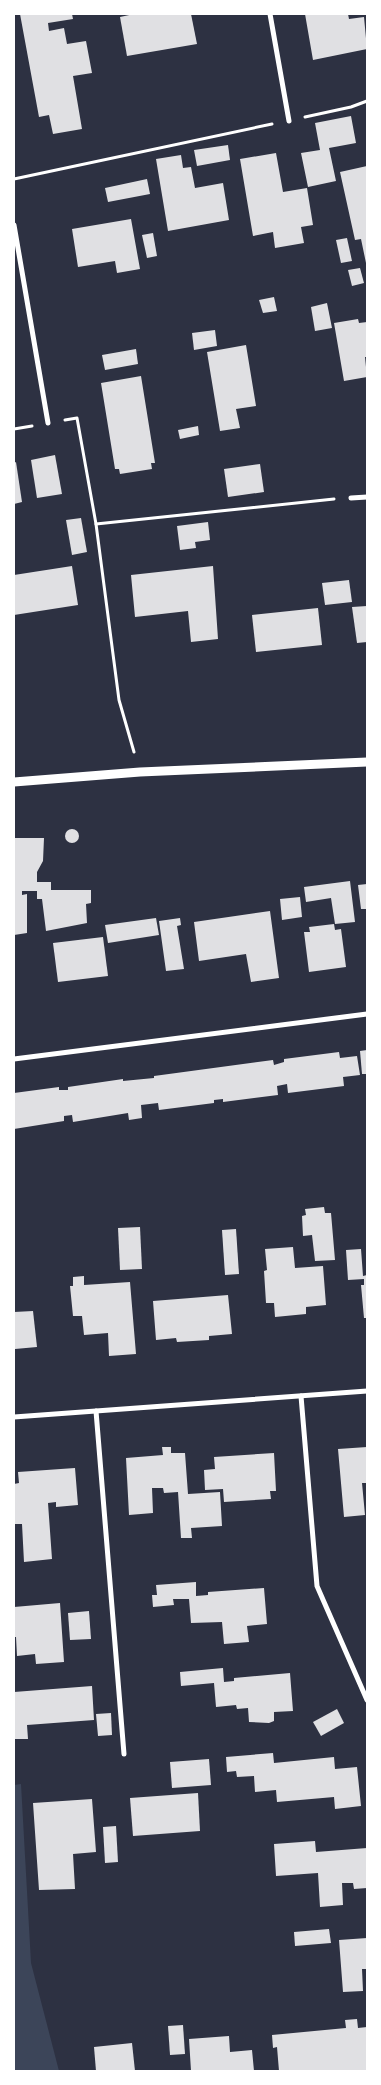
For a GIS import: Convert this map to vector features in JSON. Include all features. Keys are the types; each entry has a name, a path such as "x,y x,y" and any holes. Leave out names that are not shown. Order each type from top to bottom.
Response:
{"street":[{"path":"270,14 289,121"},
{"path":"14,225 48,424"},
{"path":"351,498 367,496"},
{"path":"14,782 140,772 367,762"},
{"path":"14,1059 367,1014"},
{"path":"14,1417 367,1391"},
{"path":"301,1396 317,1586 367,1700"},
{"path":"96,1411 124,1754"}],"path":[{"path":"14,180 352,108 367,101"},
{"path":"48,424 77,418 96,524 119,700 140,772"},
{"path":"96,524 351,498"}],"shaded area":[{"path":"21,1784 31,1963 59,2071 14,2071 14,1785"}],"building":[{"path":"20,14 72,14 73,19 48,23 49,31 64,28 67,44 86,41 92,73 73,76 82,129 53,134 49,115 39,117"},
{"path":"134,14 191,14 197,44 127,56 120,17"},
{"path":"305,14 348,14 349,19 364,17 367,49 313,60"},
{"path":"351,116 356,143 329,148 336,181 308,187 301,153 320,150 315,123"},
{"path":"228,145 230,160 197,166 194,150"},
{"path":"276,153 283,192 307,188 313,225 301,227 304,243 275,248 273,232 253,236 240,159"},
{"path":"181,155 183,168 191,167 195,188 223,183 229,220 168,231 156,159"},
{"path":"367,166 366,263 361,239 355,240 340,172"},
{"path":"147,179 150,194 108,202 105,188"},
{"path":"131,219 140,269 117,273 115,261 78,267 72,229"},
{"path":"153,233 157,256 147,258 142,235"},
{"path":"347,238 352,261 341,263 336,240"},
{"path":"360,268 364,283 352,286 348,270"},
{"path":"274,297 277,311 263,313 259,300"},
{"path":"327,303 332,328 315,331 311,307"},
{"path":"358,319 359,323 367,322 367,357 365,357 367,377 344,381 334,323"},
{"path":"215,330 217,346 194,350 192,333"},
{"path":"246,345 256,406 236,409 240,428 220,431 207,352"},
{"path":"136,349 138,364 105,370 102,355"},
{"path":"141,376 155,463 151,463 152,469 120,474 119,469 115,469 101,383"},
{"path":"198,426 199,435 180,439 178,430"},
{"path":"55,455 62,494 37,498 31,460"},
{"path":"16,462 22,502 14,504 14,463"},
{"path":"260,464 264,492 228,497 224,469"},
{"path":"81,518 87,552 72,555 66,520"},
{"path":"208,522 210,540 195,542 196,548 180,550 177,526"},
{"path":"72,566 78,605 14,615 14,575"},
{"path":"213,566 218,639 191,642 188,611 135,617 131,575"},
{"path":"349,580 352,602 325,605 322,583"},
{"path":"367,606 367,642 357,643 352,607"},
{"path":"318,608 322,645 256,652 252,615"},
{"path":"69,829 75,829 79,836 75,843 69,843 65,839 65,833"},
{"path":"14,838 44,838 43,861 37,872 37,882 51,882 51,890 91,890 91,903 86,904 87,923 46,931 42,899 37,899 37,891 22,891 22,895 27,894 27,933 14,935"},
{"path":"350,881 355,922 335,924 331,898 306,902 304,887"},
{"path":"367,884 367,909 361,909 358,885"},
{"path":"300,897 302,917 282,920 280,899"},
{"path":"270,911 279,978 251,982 246,954 199,961 194,922"},
{"path":"156,918 159,935 108,943 105,925"},
{"path":"180,918 181,925 177,926 184,969 166,971 159,921"},
{"path":"334,924 335,930 341,929 346,967 309,972 304,932 310,932 309,927"},
{"path":"103,937 108,976 58,982 53,943"},
{"path":"367,1050 367,1074 362,1074 360,1051"},
{"path":"339,1052 340,1058 357,1056 360,1075 343,1077 344,1086 288,1093 287,1084 277,1086 278,1095 223,1102 223,1099 214,1100 214,1103 159,1110 158,1103 141,1105 142,1118 129,1120 128,1113 73,1122 72,1115 64,1116 64,1121 14,1129 14,1093 59,1087 59,1090 68,1090 68,1087 123,1079 123,1081 154,1078 154,1076 273,1060 274,1065 284,1062 284,1059"},
{"path":"324,1207 325,1213 331,1213 335,1260 315,1261 312,1235 303,1236 302,1216 306,1215 305,1209"},
{"path":"140,1227 142,1269 120,1270 118,1228"},
{"path":"236,1229 239,1274 225,1275 222,1230"},
{"path":"293,1247 295,1268 323,1266 326,1305 306,1307 306,1314 275,1317 274,1303 266,1303 264,1271 267,1270 265,1249"},
{"path":"361,1249 363,1276 367,1275 367,1318 364,1318 361,1285 364,1285 364,1279 348,1280 346,1250"},
{"path":"84,1276 84,1285 130,1282 136,1354 109,1356 108,1333 84,1335 82,1316 73,1316 70,1286 73,1286 73,1277"},
{"path":"228,1295 232,1334 209,1336 209,1340 177,1342 176,1338 156,1340 153,1301"},
{"path":"33,1311 37,1347 15,1349 14,1312"},
{"path":"162,1447 171,1447 171,1453 185,1453 188,1494 220,1492 222,1526 191,1528 192,1538 181,1538 178,1492 164,1493 163,1488 152,1488 153,1513 129,1515 126,1458 163,1455"},
{"path":"367,1447 367,1483 362,1483 365,1515 344,1517 338,1449"},
{"path":"274,1453 276,1491 270,1491 271,1499 224,1502 223,1489 205,1490 204,1470 215,1469 214,1457"},
{"path":"75,1468 78,1505 56,1507 56,1502 48,1503 52,1559 24,1562 22,1524 14,1524 14,1484 19,1483 18,1472"},
{"path":"196,1582 196,1596 208,1595 208,1592 264,1588 267,1624 247,1626 249,1642 224,1644 222,1622 191,1623 189,1599 173,1599 174,1605 153,1607 152,1595 157,1595 156,1585"},
{"path":"60,1603 64,1662 36,1664 35,1654 17,1656 16,1637 14,1637 14,1607"},
{"path":"89,1611 91,1639 70,1640 68,1613"},
{"path":"223,1668 224,1682 234,1681 234,1678 290,1673 293,1711 274,1712 274,1721 269,1723 249,1722 248,1708 237,1709 236,1705 216,1707 214,1683 181,1686 180,1672"},
{"path":"92,1686 94,1720 27,1725 28,1739 14,1739 14,1692"},
{"path":"337,1709 344,1723 321,1736 313,1722"},
{"path":"111,1713 112,1735 98,1736 96,1714"},
{"path":"273,1753 274,1763 334,1757 335,1769 357,1767 361,1806 335,1809 334,1797 277,1802 276,1790 255,1792 254,1776 237,1777 236,1771 227,1772 226,1757"},
{"path":"209,1759 211,1785 172,1788 170,1762"},
{"path":"198,1793 200,1831 133,1836 130,1798"},
{"path":"92,1799 96,1852 73,1854 75,1889 39,1890 33,1803"},
{"path":"116,1826 118,1862 105,1863 103,1827"},
{"path":"315,1841 316,1852 367,1848 367,1888 354,1889 353,1883 342,1883 343,1905 320,1907 318,1873 276,1876 274,1844"},
{"path":"329,1929 331,1943 295,1946 294,1932"},
{"path":"367,1938 367,1969 362,1969 363,1991 343,1992 339,1940"},
{"path":"357,2019 358,2028 367,2027 367,2071 279,2071 277,2047 273,2048 272,2035 346,2028 345,2020"},
{"path":"183,2025 185,2054 170,2055 168,2026"},
{"path":"229,2036 230,2052 252,2050 254,2071 191,2071 189,2039"},
{"path":"132,2043 135,2071 96,2071 94,2047"}]}
